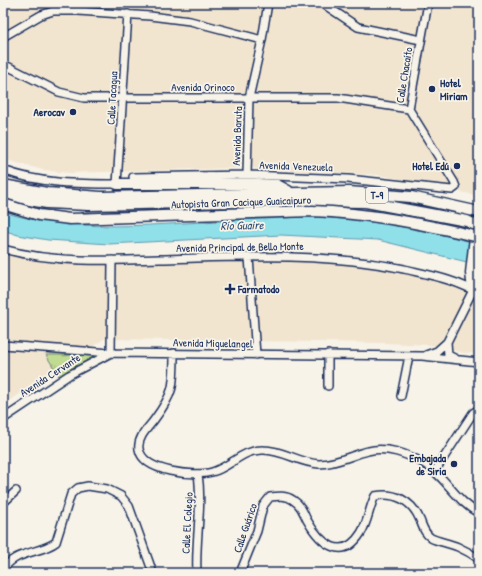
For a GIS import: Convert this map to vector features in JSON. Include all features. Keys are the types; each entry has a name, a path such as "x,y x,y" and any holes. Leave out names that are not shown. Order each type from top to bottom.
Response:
{"highway":[{"path":"118,184 258,184 277,185 290,192"},
{"name":"Autopista Gran Cacique Guaicaipuro","path":"3,185 46,193 101,197 349,192 411,197 479,212"},
{"path":"3,193 23,199 47,203 88,205 290,201 366,202 467,221 475,225 477,234 471,273 477,291"},
{"name":"Autopista Gran Cacique Guaicaipuro","path":"3,204 39,215 70,219 312,211 352,213 428,224 477,234"}],"street":[{"name":"Avenida Baruta","path":"247,175 250,98 268,3"},
{"path":"322,3 358,27 421,40"},
{"name":"Calle Chacaíto","path":"428,3 409,109 456,187"},
{"path":"3,37 41,15 53,11 78,10 190,21 262,40"},
{"name":"Calle Tacagua","path":"118,184 128,14"},
{"name":"Avenida Orinoco","path":"3,64 59,92 70,96 84,98 338,98 409,109"},
{"path":"3,170 34,179 58,182 118,184"},
{"name":"Avenida Venezuela","path":"133,177 247,175 348,179 448,191 456,187"},
{"name":"Avenida Principal de Bello Monte","path":"3,249 39,256 112,260 302,256 362,261 414,271 477,291"},
{"path":"249,257 256,355"},
{"path":"111,353 112,260"},
{"path":"422,356 437,351 447,342 477,291"},
{"path":"447,342 448,355 458,360"},
{"name":"Avenida Miguelangel","path":"3,345 111,353 422,356 479,362"},
{"name":"Avenida Cervante","path":"3,419 69,374 111,353"},
{"path":"174,354 174,386 170,395 141,437 139,449 146,459 157,467 198,474 220,469 250,451 264,450 305,462 319,464 341,461 376,449 415,458 435,471 455,493 479,513"},
{"path":"328,354 328,386"},
{"path":"401,396 409,356"},
{"path":"435,471 473,413 479,409"},
{"name":"Calle El Colegio","path":"197,573 197,536 201,491 198,474"},
{"path":"3,572 9,562 17,557 50,547 56,542 71,494 78,488 88,486 107,489 121,496 129,506 153,573"},
{"path":"3,503 16,491"},
{"name":"Calle Guárico","path":"240,573 258,531 263,506 270,497 283,496 293,500 302,508 308,521 326,544 340,549 350,547 362,531 375,496 385,494 395,495 406,501 419,517 425,533 431,538 462,549 479,559"}],"shaded area":[{"path":"3,3 479,3 479,200 475,195 379,175 239,168 69,173 43,170 3,159"},
{"path":"3,248 77,260 277,255 391,267 479,293 479,354 464,353 431,345 385,343 104,339 3,405"}],"green space":[{"path":"46,355 97,355 60,378"}],"water":[{"name":"Río Guaire","path":"3,212 34,220 98,226 132,226 305,217 349,219 424,231 479,244 479,265 378,240 281,235 109,244 48,240 18,235 3,230"}],"place":[{"name":"Hotel Miriam","path":"432,89"},
{"name":"Aerocav","path":"73,112"},
{"name":"Hotel Edú","path":"457,166"},
{"name":"Farmatodo","path":"230,289"},
{"name":"Embajada de Siria","path":"454,464"}]}
